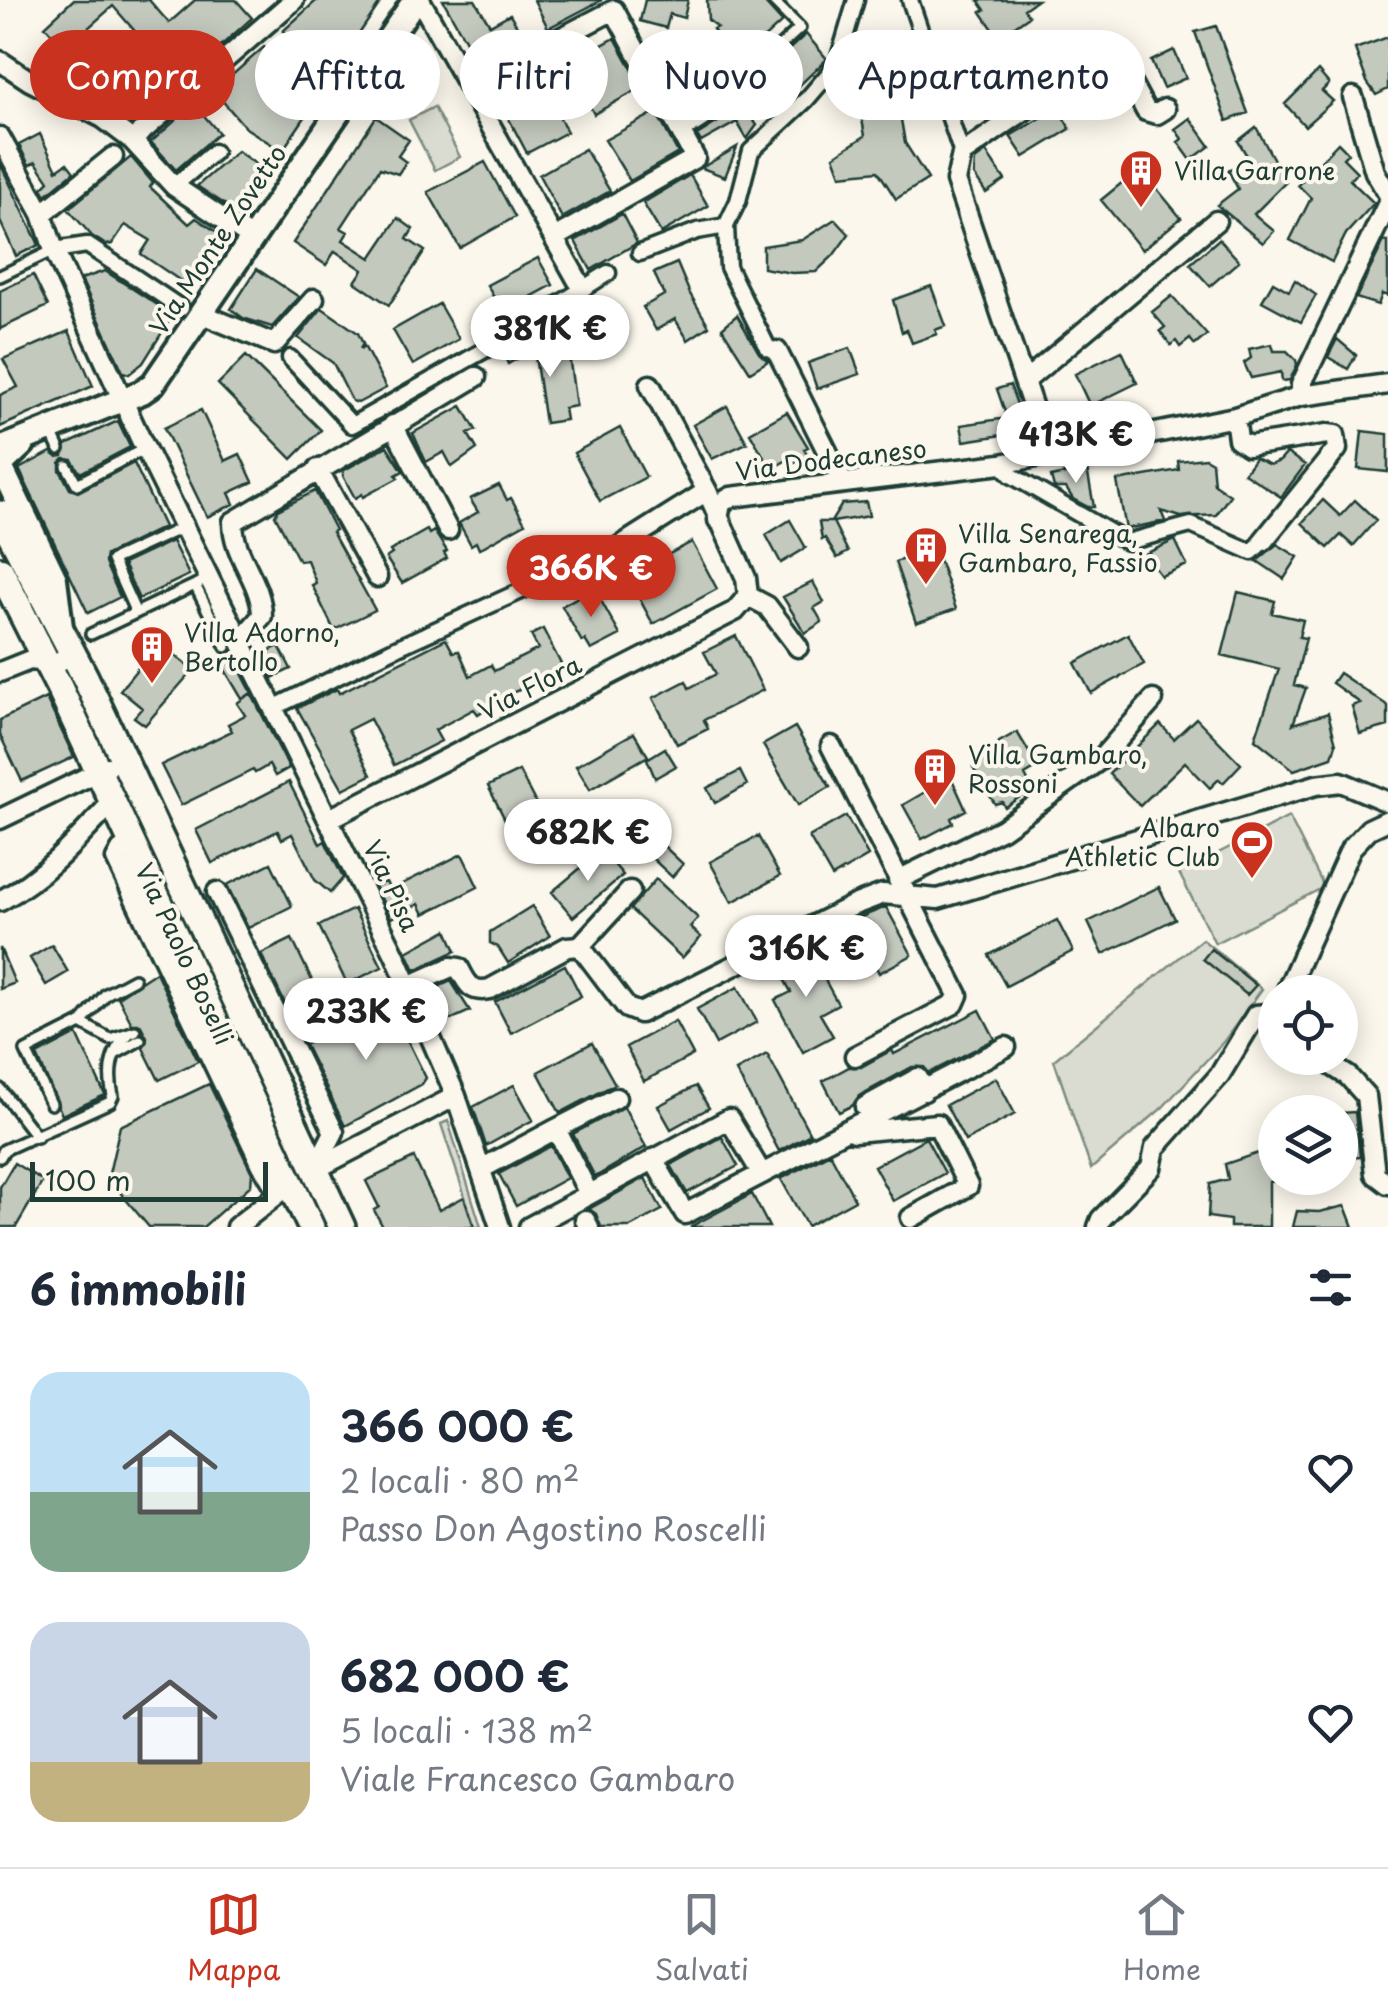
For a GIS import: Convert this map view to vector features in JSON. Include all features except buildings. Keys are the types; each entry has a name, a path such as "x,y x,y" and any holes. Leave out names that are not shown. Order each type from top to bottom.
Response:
{"main road":[{"name":"Via Paolo Boselli","path":"0,514 74,646 342,1227"},
{"name":"Via Paolo Boselli","path":"0,570 100,772 285,1188 311,1227"}],"street":[{"path":"132,140 294,0"},
{"path":"418,0 460,72"},
{"name":"Via Monte Zovetto","path":"4,452 46,439 153,384 192,311 254,239 418,0"},
{"path":"842,483 777,351 768,348 728,266 726,226 738,201 751,152 807,99 837,64 856,0"},
{"path":"910,0 962,154 956,180 1049,455"},
{"path":"554,238 695,158 614,10 576,30"},
{"path":"962,154 1052,91 1116,56 1146,111 1157,114 1165,110"},
{"path":"0,61 103,118 132,140 174,186 254,239"},
{"path":"1353,97 1375,172 1388,194"},
{"path":"487,120 578,281"},
{"path":"682,130 698,120"},
{"name":"Via Pisa","path":"0,137 42,214 54,250 184,526 203,581 330,818 409,986 456,1096 500,1227"},
{"path":"174,186 214,152"},
{"path":"42,214 112,157"},
{"path":"1301,396 1301,386 1327,325 1388,202"},
{"path":"1025,381 1216,221"},
{"path":"640,253 697,231 726,226"},
{"path":"54,250 87,246 192,311 274,344 314,299"},
{"path":"290,358 352,425 504,339 608,273"},
{"path":"234,644 262,616 262,598 233,540 233,522 476,376"},
{"name":"Via Dodecaneso","path":"718,521 721,503 731,497 1001,464 1235,418 1301,396 1388,384"},
{"name":"Via Dodecaneso","path":"650,385 707,491 718,521"},
{"path":"1001,464 1011,475 1126,542 1191,525 1252,552 1337,448 1335,435 1327,434 1248,446 1238,440 1235,418"},
{"path":"393,425 448,530"},
{"path":"4,452 2,468 55,579 74,646"},
{"path":"318,469 377,578"},
{"path":"273,708 398,646 620,546 707,491"},
{"path":"718,521 746,578 748,596 767,606 798,647"},
{"name":"Via Flora","path":"330,818 735,610 748,596"},
{"path":"0,672 24,661 44,659 48,642 55,639 74,646"},
{"path":"898,880 1002,829 1101,759 1153,700"},
{"path":"830,746 958,995 954,1004 856,1056"},
{"path":"0,820 124,759"},
{"path":"580,946 627,1008 640,1013 854,905 884,894 938,899 1316,786 1342,782 1388,802"},
{"path":"0,900 22,889 58,861 113,802"},
{"path":"1294,975 1351,848 1370,829 1388,820"},
{"name":"Via Paolo Boselli","path":"132,843 116,859 186,1014 262,1166 285,1188"},
{"path":"409,986 451,966 459,968 470,988 479,992 490,989 567,947 580,946 630,891"},
{"path":"217,892 334,1132 315,1169"},
{"name":"Via Paolo Boselli","path":"216,957 246,950"},
{"path":"1098,1227 1100,1219 1151,1168 1155,1148 1219,1076 1258,1015"},
{"path":"653,1159 688,1221 762,1174 1006,1047"},
{"path":"1346,1075 1366,1096 1376,1174 1388,1184"},
{"path":"865,1107 918,1078 924,1091"},
{"path":"236,1227 315,1169 456,1096"},
{"path":"480,1169 616,1098"},
{"path":"528,1227 729,1119 762,1174"},
{"path":"844,1134 937,1124 968,1186 912,1218"},
{"path":"556,1129 589,1194"}],"lane":[{"path":"772,0 798,30"},
{"path":"0,276 54,250"},
{"path":"67,466 77,484 146,449"},
{"path":"136,613 112,560 184,526"},
{"path":"74,646 203,581"},
{"path":"51,1104 26,1051 81,1023 106,994 134,979"},
{"path":"0,1157 4,1150 110,1102 114,1054 134,1035 110,1039 81,1023"},
{"path":"0,1089 36,1137"}],"shaded area":[{"path":"440,119 460,157 435,170 409,120"},
{"name":"Albaro Athletic Club","path":"1289,817 1324,887 1215,943 1179,873"},
{"path":"1202,939 1258,986 1258,994 1224,1041 1162,1108 1091,1169 1054,1060"},
{"path":"448,1121 481,1227 475,1227 441,1124"}],"place":[{"name":"Villa Garrone","path":"1141,209"},
{"name":"Villa Senarega, Gambaro, Fassio","path":"926,586"},
{"name":"Villa Adorno, Bertollo","path":"152,685"},
{"name":"Villa Gambaro, Rossoni","path":"935,807"},
{"name":"Albaro Athletic Club","path":"1252,880"}]}
